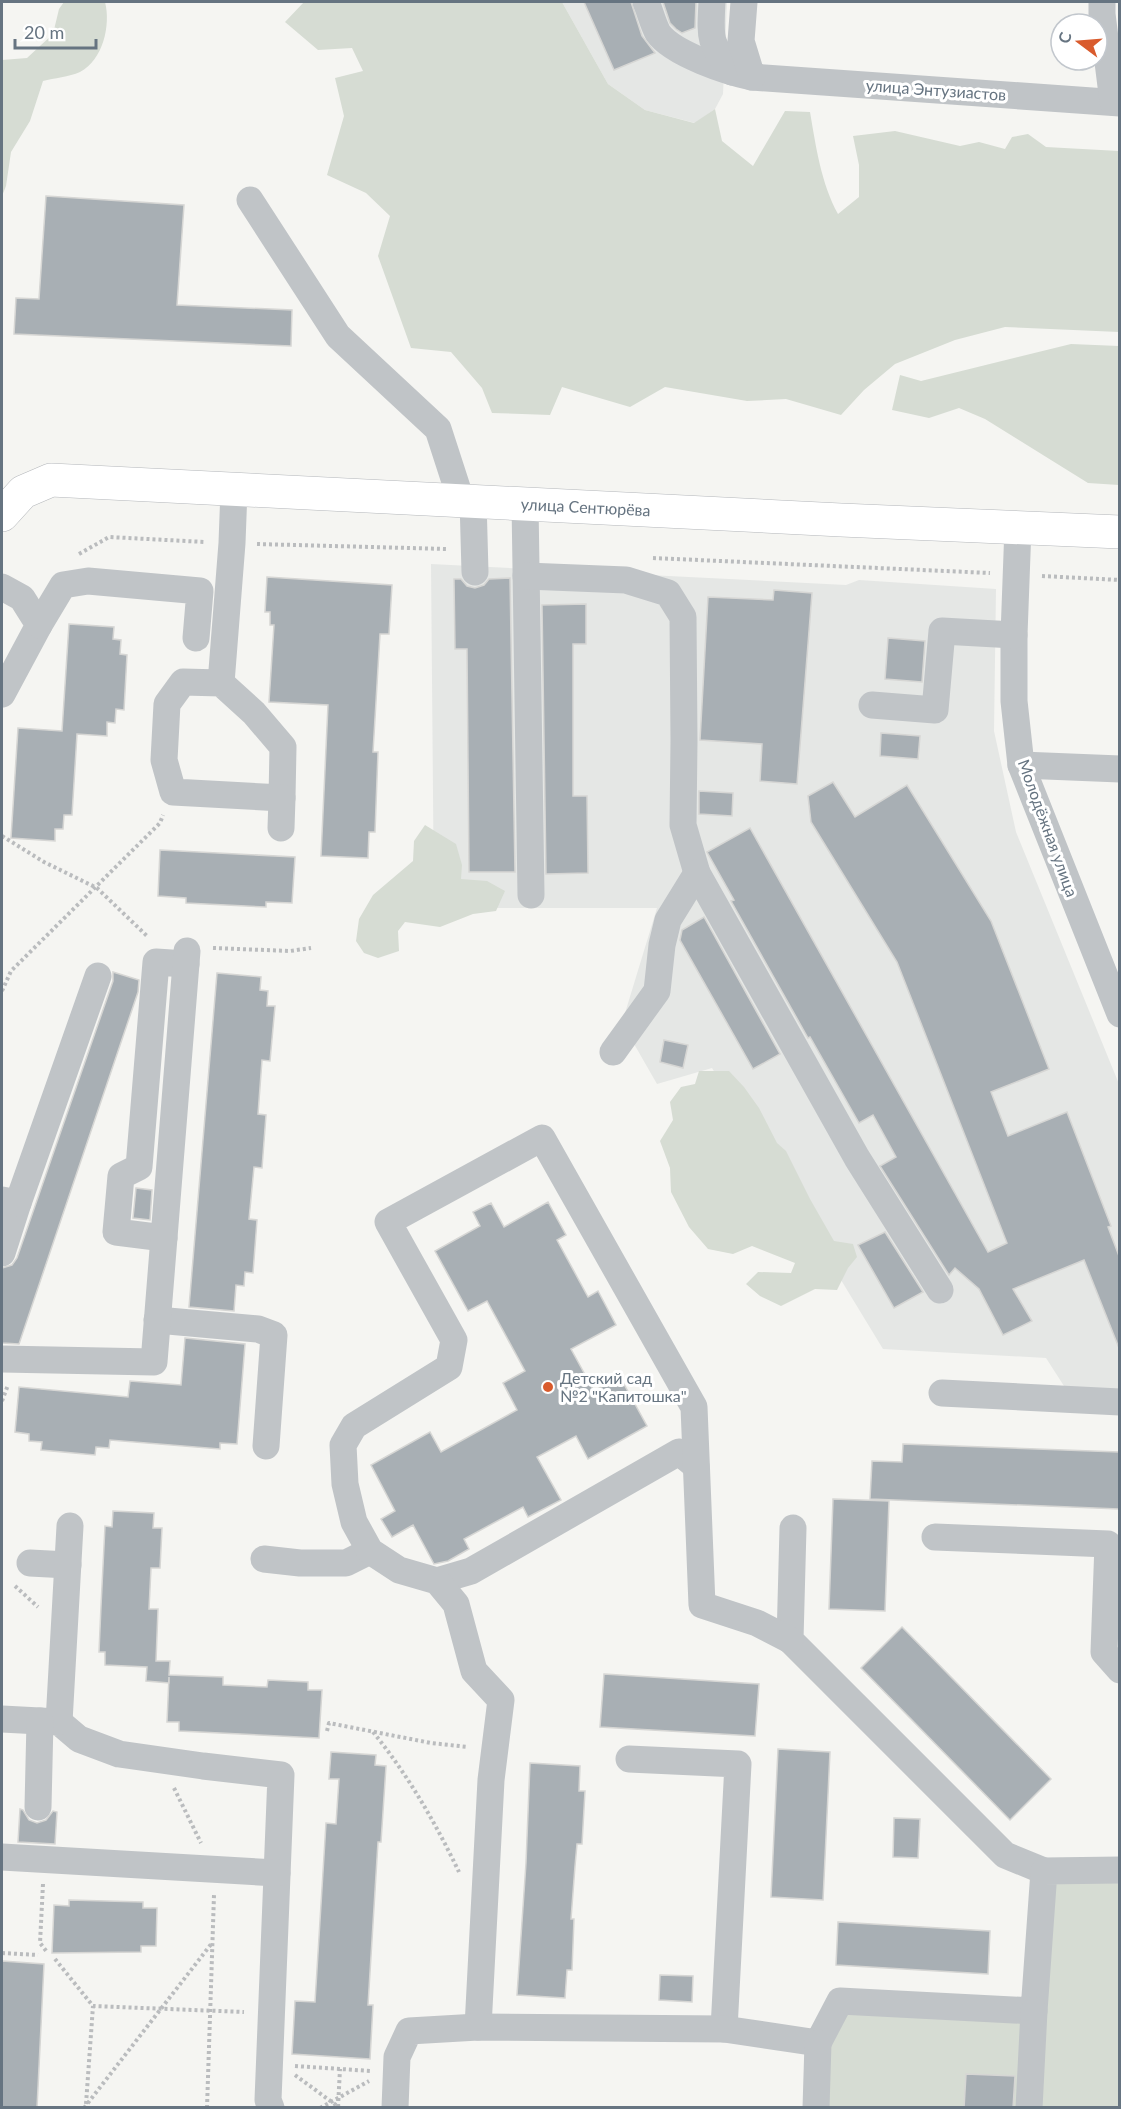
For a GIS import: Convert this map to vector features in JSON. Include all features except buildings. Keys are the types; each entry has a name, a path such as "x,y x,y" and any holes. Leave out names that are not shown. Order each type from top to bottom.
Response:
{"main road":[{"name":"улица Сентюрёва","path":"2,515 23,492 51,480 1119,532"}],"street":[{"name":"улица Энтузиастов","path":"646,2 659,34 682,52 742,74 1116,102"},
{"path":"712,2 710,32 714,47 742,74"},
{"path":"742,74 741,41 744,2"},
{"path":"1102,2 1103,28 1116,102"},
{"path":"250,201 338,336 438,429 467,500 475,572"},
{"path":"221,683 234,490"},
{"path":"525,503 531,895"},
{"name":"Молодёжная улица","path":"1018,527 1014,701 1021,765 1119,1012"},
{"path":"526,576 626,580 668,593 683,617 683,825 697,873 857,1158 940,1290"},
{"path":"2,694 63,585 88,581 200,591 196,638"},
{"path":"2,587 22,598 39,625"},
{"path":"872,705 935,710 942,631 1014,635"},
{"path":"281,828 282,798 283,747 254,713 221,683 183,681 167,704 164,760 172,792 282,798"},
{"path":"1021,765 1119,769"},
{"path":"613,1052 657,991 662,945 668,920 697,873"},
{"path":"2,1359 154,1362 187,958 156,962 139,1167 121,1176 116,1232 164,1238"},
{"path":"2,1253 10,1202 98,976"},
{"path":"696,1466 679,1452 471,1570 437,1581 399,1570 370,1551 354,1522 345,1484 343,1445 354,1426 449,1367 454,1340 388,1222 542,1138 694,1407 702,1605 756,1623 790,1640 1005,1855 1044,1871 1119,1870"},
{"path":"157,1320 258,1329 274,1335 266,1446"},
{"path":"942,1393 1119,1402"},
{"path":"38,1807 65,1622 70,1526"},
{"path":"790,1640 794,1528"},
{"path":"935,1537 1107,1544 1104,1652 1119,1670"},
{"path":"264,1559 300,1563 346,1563 370,1551"},
{"path":"19,1570 68,1565"},
{"path":"437,1581 456,1604 474,1671 501,1700 491,1780 478,2027"},
{"path":"2,1719 49,1722 79,1739 119,1754 160,1761 281,1774 271,2013 275,2064 268,2100 271,2108"},
{"path":"629,1758 738,1764 724,2029"},
{"path":"2,1857 277,1873"},
{"path":"1029,2108 1044,1871"},
{"path":"816,2108 819,2043 840,2001 1034,2011"},
{"path":"395,2108 391,2073 409,2031 478,2027 724,2029 819,2043"}],"path":[{"path":"2,991 11,971 160,824 172,792"},
{"path":"2,836 44,862 96,888 152,941 187,958 198,948 290,951 312,948"},
{"path":"19,1570 21,1594 43,1611 65,1622"},
{"path":"327,1731 329,1722 471,1748"},
{"path":"374,1732 393,1757 435,1823 464,1882"},
{"path":"160,1761 214,1870 207,2108"},
{"path":"44,1859 40,1943 47,1952"},
{"path":"85,2106 212,1943"},
{"path":"2,1953 38,1955"},
{"path":"55,1959 93,2006 85,2106"},
{"path":"93,2006 271,2013"},
{"path":"275,2064 339,2107 340,2069"},
{"path":"275,2064 391,2073"},
{"path":"320,2108 391,2073"}],"shaded area":[{"path":"64,2 105,2 106,31 100,51 80,72 43,81 30,121 11,152 6,186 2,196 2,60 27,58 53,34 59,9"},
{"path":"304,2 562,2 608,84 645,110 694,123 715,109 722,141 753,166 785,111 810,112 823,177 838,214 859,197 859,165 853,136 895,131 960,146 979,142 1005,149 1012,137 1028,134 1046,147 1119,151 1119,332 1005,327 955,340 895,364 864,390 841,415 786,399 747,401 665,387 630,407 562,387 550,415 492,413 482,388 451,352 411,348 378,256 390,216 366,193 327,175 344,116 335,78 363,71 352,48 318,50 285,22"},
{"path":"562,2 727,2 723,94 715,109 695,123 645,110 608,84"},
{"path":"1071,344 1119,346 1119,485 1088,483 985,419 959,408 929,418 892,410 900,375 921,381"},
{"path":"431,564 846,585 859,580 996,589 994,731 1016,832 1119,1084 1119,1393 1064,1386 1046,1358 883,1349 712,1068 657,1084 622,1023 657,908 434,908"},
{"path":"425,825 456,844 462,865 461,879 487,881 505,891 496,911 473,914 440,927 405,922 398,931 399,951 378,958 364,953 356,941 359,919 373,895 413,861 414,841"},
{"path":"699,1071 729,1071 744,1087 759,1108 777,1143 786,1151 834,1241 853,1244 857,1257 848,1268 837,1290 815,1289 781,1306 760,1296 746,1284 758,1272 791,1273 795,1263 752,1246 733,1254 708,1249 689,1227 671,1192 670,1168 660,1141 673,1120 670,1102 681,1087 695,1084"},
{"path":"1119,1870 1119,2107 816,2108 840,2001 1033,2011 1044,1871"}],"place":[{"name":"Детский сад №2 \"Капитошка\"","path":"548,1387"}]}
